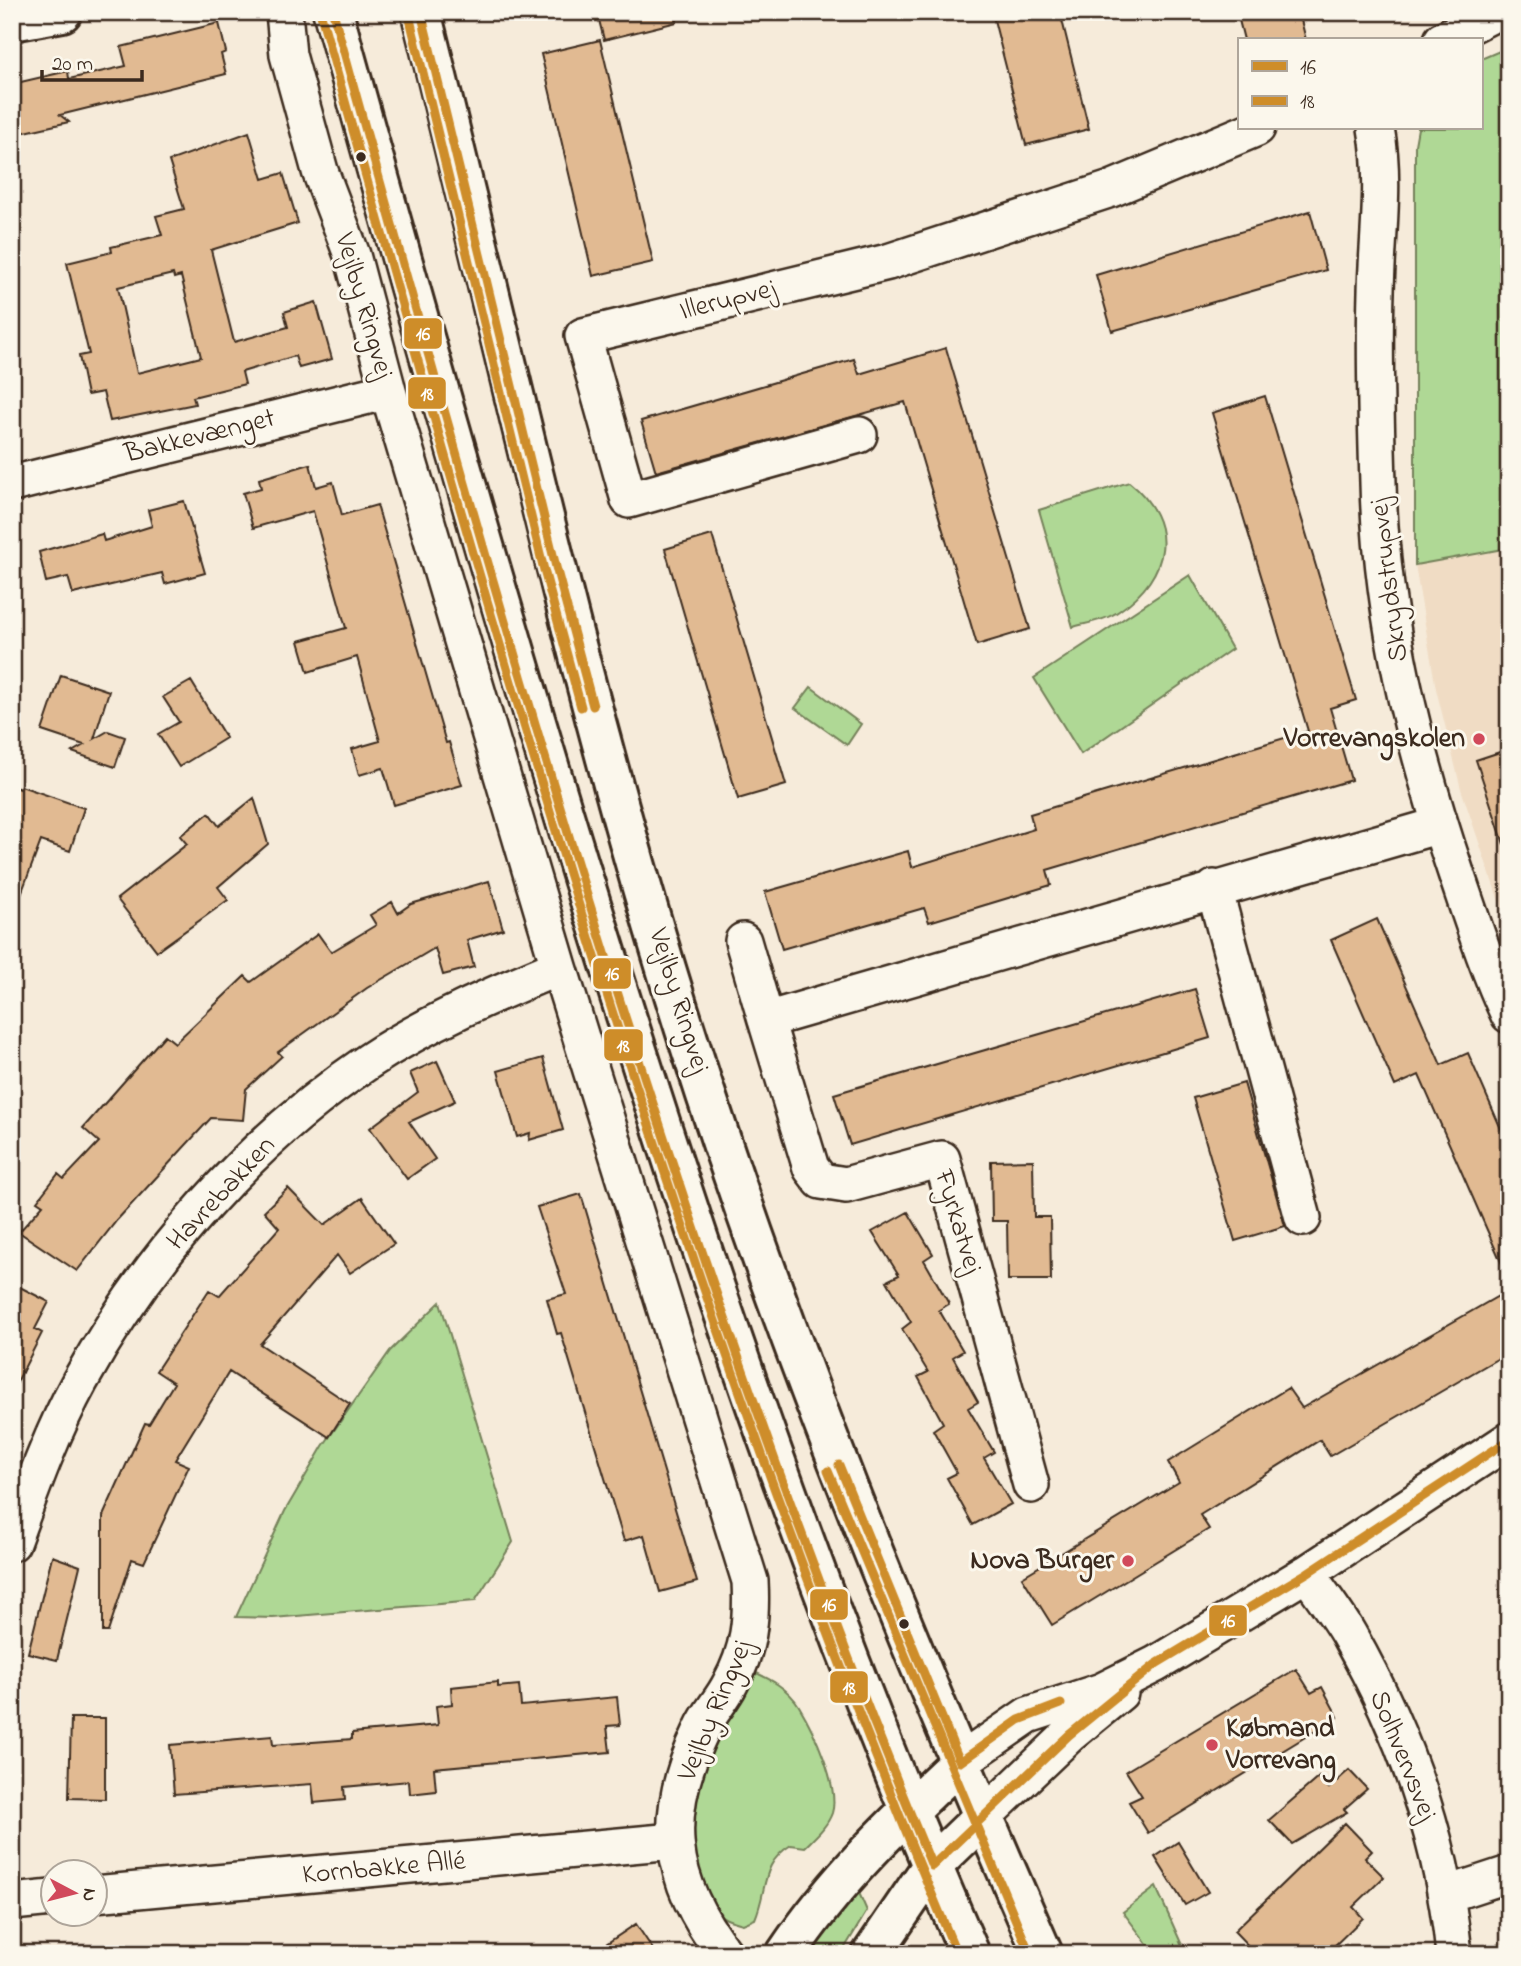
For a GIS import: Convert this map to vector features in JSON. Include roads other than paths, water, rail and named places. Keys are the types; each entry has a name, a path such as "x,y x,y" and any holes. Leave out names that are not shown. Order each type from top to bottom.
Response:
{"main road":[{"path":"12,21 62,12"},
{"name":"Vejlby Ringvej","path":"333,12 528,699 635,1045 787,1500 965,1948"},
{"name":"Vejlby Ringvej","path":"421,12 556,567 625,828 687,1035 770,1282 838,1463 960,1762 1043,1954"},
{"path":"786,1954 821,1903 854,1864 960,1762"},
{"path":"872,1954 932,1866 984,1816"}],"street":[{"name":"Vejlby Ringvej","path":"284,12 288,55 320,171 352,255 388,391 559,967 751,1581 752,1618 747,1650 730,1686 702,1728 684,1777 674,1842 681,1875 694,1907 725,1954"},
{"path":"1446,38 1497,12"},
{"name":"Illerupvej","path":"859,435 629,499 583,336 888,262 1111,189 1252,130"},
{"name":"Skrydstrupvej","path":"1376,130 1379,194 1376,295 1378,485 1384,576 1409,718 1440,825 1489,972 1509,1015"},
{"name":"Bakkevænget","path":"12,484 388,391"},
{"path":"766,1020 1214,888 1440,825"},
{"path":"1214,888 1303,1219"},
{"name":"Fyrkatvej","path":"743,941 811,1168 821,1181 846,1185 942,1159 1031,1485"},
{"name":"Havrebakken","path":"12,1543 36,1475 79,1383 119,1316 185,1228 257,1149 369,1061 473,1003 559,967"},
{"path":"960,1762 1028,1715 1102,1691 1156,1664 1307,1573 1509,1440"},
{"name":"Solhvervsvej","path":"1307,1573 1349,1635 1407,1756 1434,1835 1448,1895 1454,1954"},
{"path":"984,1816 1069,1735 1156,1664"},
{"name":"Kornbakke Allé","path":"108,1893 674,1842"},
{"path":"1448,1895 1509,1874"},
{"path":"12,1902 38,1899"}],"place":[{"name":"Vorrevangskolen","path":"1479,739"},
{"name":"Nova Burger","path":"1128,1561"},
{"name":"Købmand Vorrevang","path":"1212,1745"}]}
